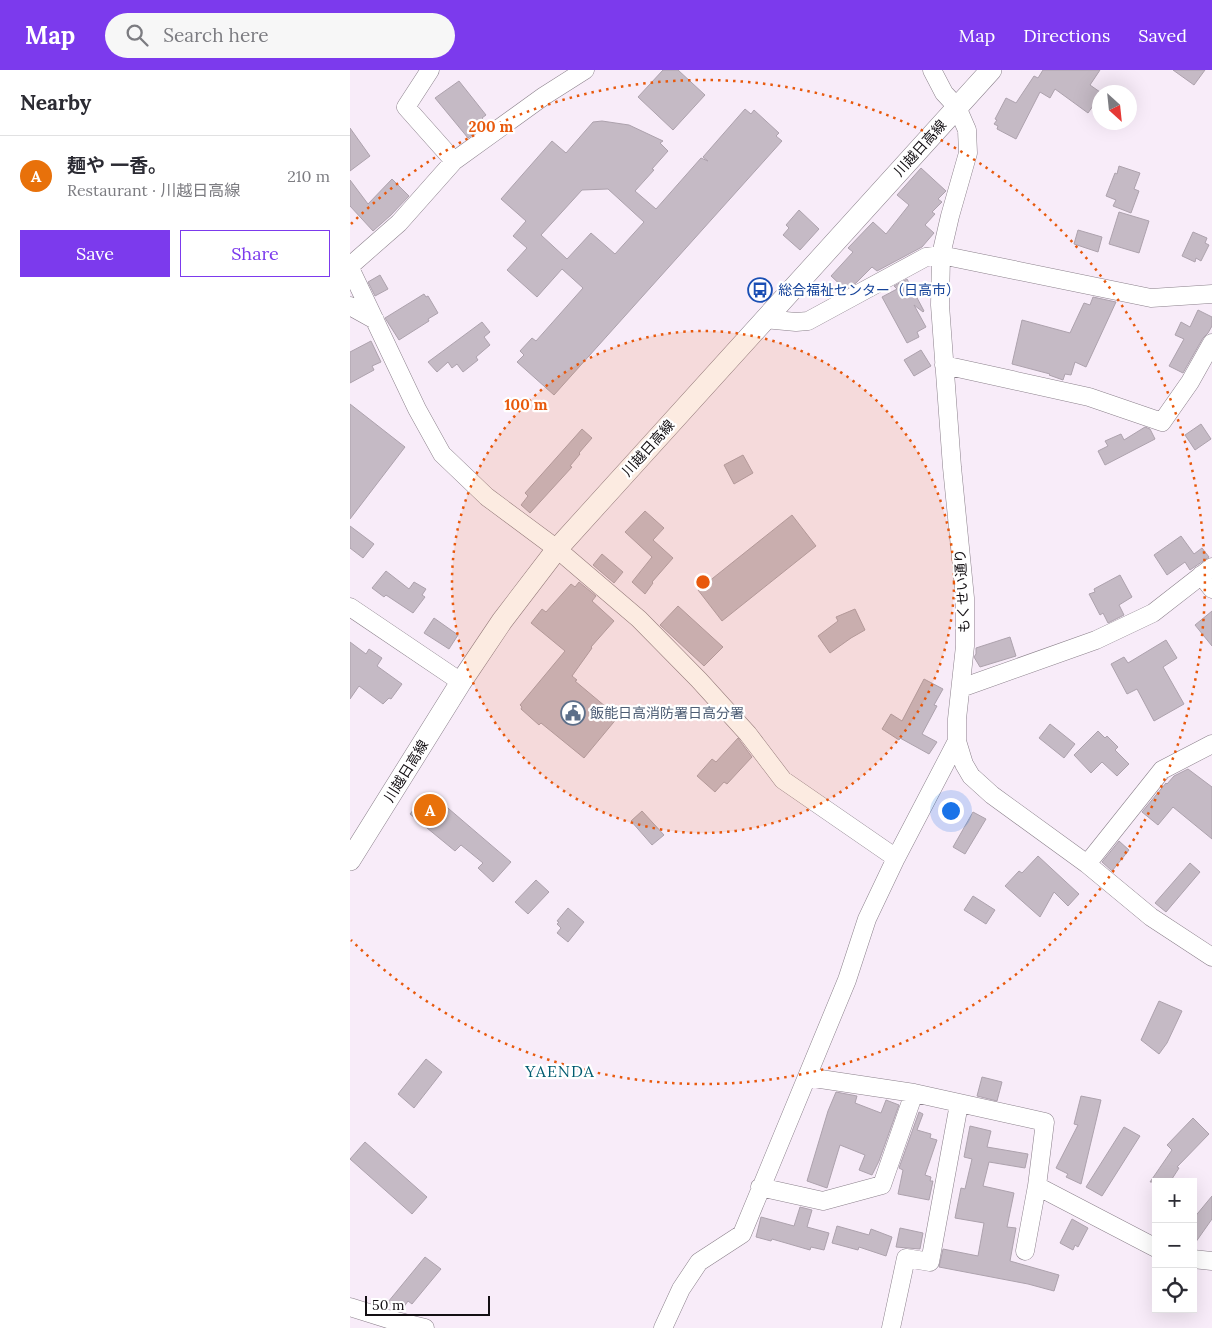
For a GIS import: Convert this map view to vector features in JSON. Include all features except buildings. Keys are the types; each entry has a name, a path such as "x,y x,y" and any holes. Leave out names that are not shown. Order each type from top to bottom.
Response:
{"main road":[{"name":"川越日高線","path":"350,860 461,682 502,621 557,549 991,70"}],"street":[{"path":"430,70 406,108 454,161"},
{"path":"584,70 544,96 454,161 399,223 350,267 418,409 442,454 486,497 557,549 639,619 699,680 748,734 784,780 896,858"},
{"name":"もくせい通り","path":"932,70 944,93 957,108 967,130 968,153 941,255 940,305 944,365 965,598 965,646 956,740 967,770 992,795 1087,864 1151,917 1212,957"},
{"path":"764,319 796,322 808,321 926,257 941,255 1151,298 1212,294"},
{"path":"350,306 375,320"},
{"path":"944,365 1089,397 1162,422 1190,382 1212,343"},
{"path":"961,688 1096,640 1153,613 1206,571 1212,589"},
{"path":"350,607 461,682"},
{"path":"663,1328 681,1289 699,1262 742,1234 847,980 867,919 956,740"},
{"path":"1087,864 1162,770 1212,744"},
{"path":"807,1077 914,1093 1045,1122 1038,1186 1025,1251"},
{"path":"760,1187 823,1201 882,1184 914,1093"},
{"path":"891,1328 906,1258 930,1262 959,1104"},
{"path":"1038,1186 1152,1246"},
{"path":"1197,1259 1212,1261"},
{"path":"350,1308 425,1328"}],"place":[{"name":"総合福祉センター（日高市）","path":"760,290"},
{"name":"飯能日高消防署日高分署","path":"573,713"},
{"name":"麺や 一香。","path":"430,810"}],"district":[{"name":"YAENDA","path":"560,1071"}]}
